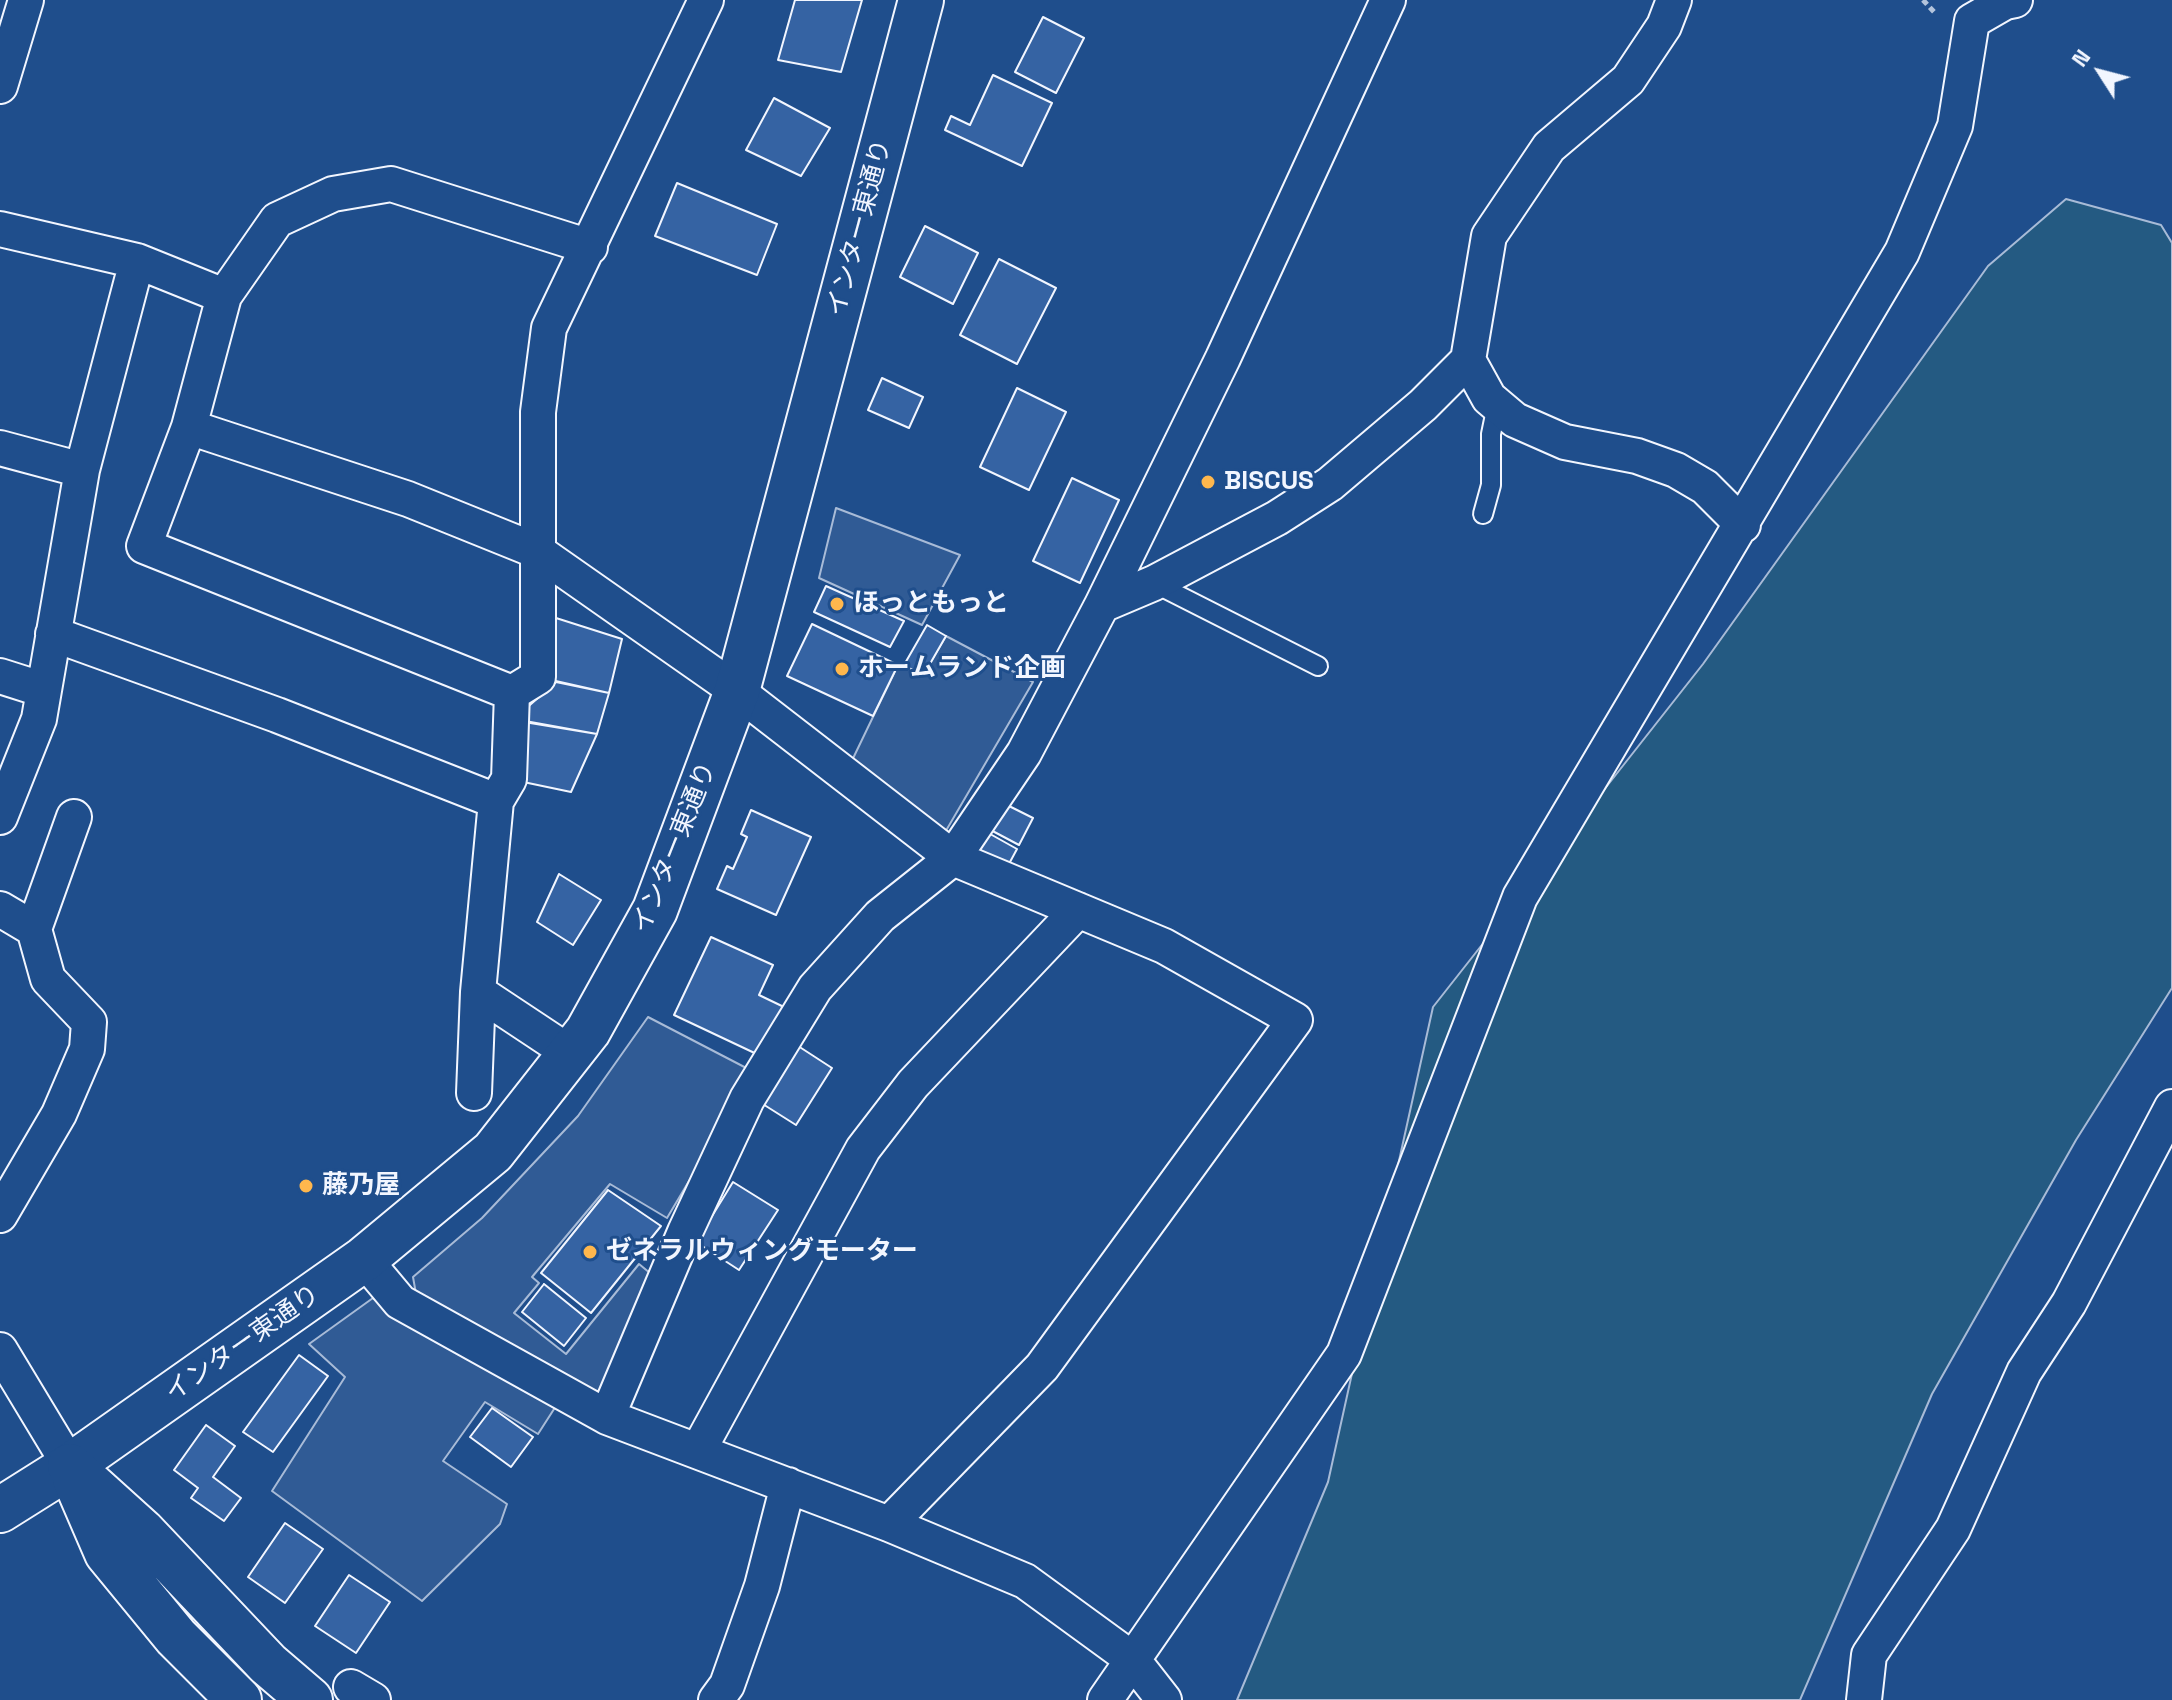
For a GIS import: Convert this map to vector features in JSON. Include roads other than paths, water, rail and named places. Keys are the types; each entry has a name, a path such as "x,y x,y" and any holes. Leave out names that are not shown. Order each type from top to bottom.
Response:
{"main road":[{"name":"インター東通り","path":"0,1510 70,1466 364,1259 493,1152 588,1031 655,910 737,691 921,0"},
{"path":"70,1466 107,1553 176,1637 239,1700"},
{"path":"70,1466 142,1531 268,1664 310,1700"}],"street":[{"path":"0,86 26,0"},
{"path":"512,693 538,677 538,412 549,328 706,0"},
{"path":"607,1417 747,1099 815,988 880,916 953,858 1024,753 1102,605 1223,358 1388,0"},
{"path":"1102,605 1154,583 1277,518 1330,484 1423,405 1468,360 1489,236 1549,147 1628,80 1664,26 1674,0"},
{"path":"1105,1700 1344,1354 1520,897 1902,252 1955,126 1972,21 2005,2 2015,0"},
{"path":"512,693 144,546 189,427 224,296 277,220 333,194 391,184 590,247"},
{"path":"0,229 137,261 224,296"},
{"path":"0,817 39,719 82,470 137,261"},
{"path":"1468,360 1489,398 1515,420 1565,442 1637,456 1676,470 1705,487 1743,525"},
{"path":"189,427 408,499 537,551 737,691 953,858 1164,946 1295,1020 1042,1367 889,1524"},
{"path":"0,448 82,470"},
{"path":"53,634 277,715 496,801"},
{"path":"0,676 44,690"},
{"path":"474,1093 478,992 496,801 509,779 512,693"},
{"path":"0,1215 59,1114 87,1049 89,1022 48,979 34,929 74,817"},
{"path":"0,909 34,929"},
{"path":"698,1451 863,1149 913,1084 1078,910"},
{"path":"478,992 570,1053"},
{"path":"1864,1700 1869,1655 1953,1529 2024,1372 2069,1303 2172,1107"},
{"path":"364,1259 400,1302 607,1417 889,1524 1025,1581 1132,1659 1164,1700"},
{"path":"0,1350 70,1466"},
{"path":"716,1700 727,1685 762,1586 788,1485"}],"lane":[{"path":"1483,514 1491,485 1491,434 1497,405"},
{"path":"1154,583 1318,666"}],"place":[{"name":"BISCUS","path":"1208,482"},
{"name":"ほっともっと","path":"837,604"},
{"name":"ホームランド企画","path":"842,669"},
{"name":"藤乃屋","path":"306,1186"},
{"name":"ゼネラルウィングモーター","path":"590,1252"}]}
